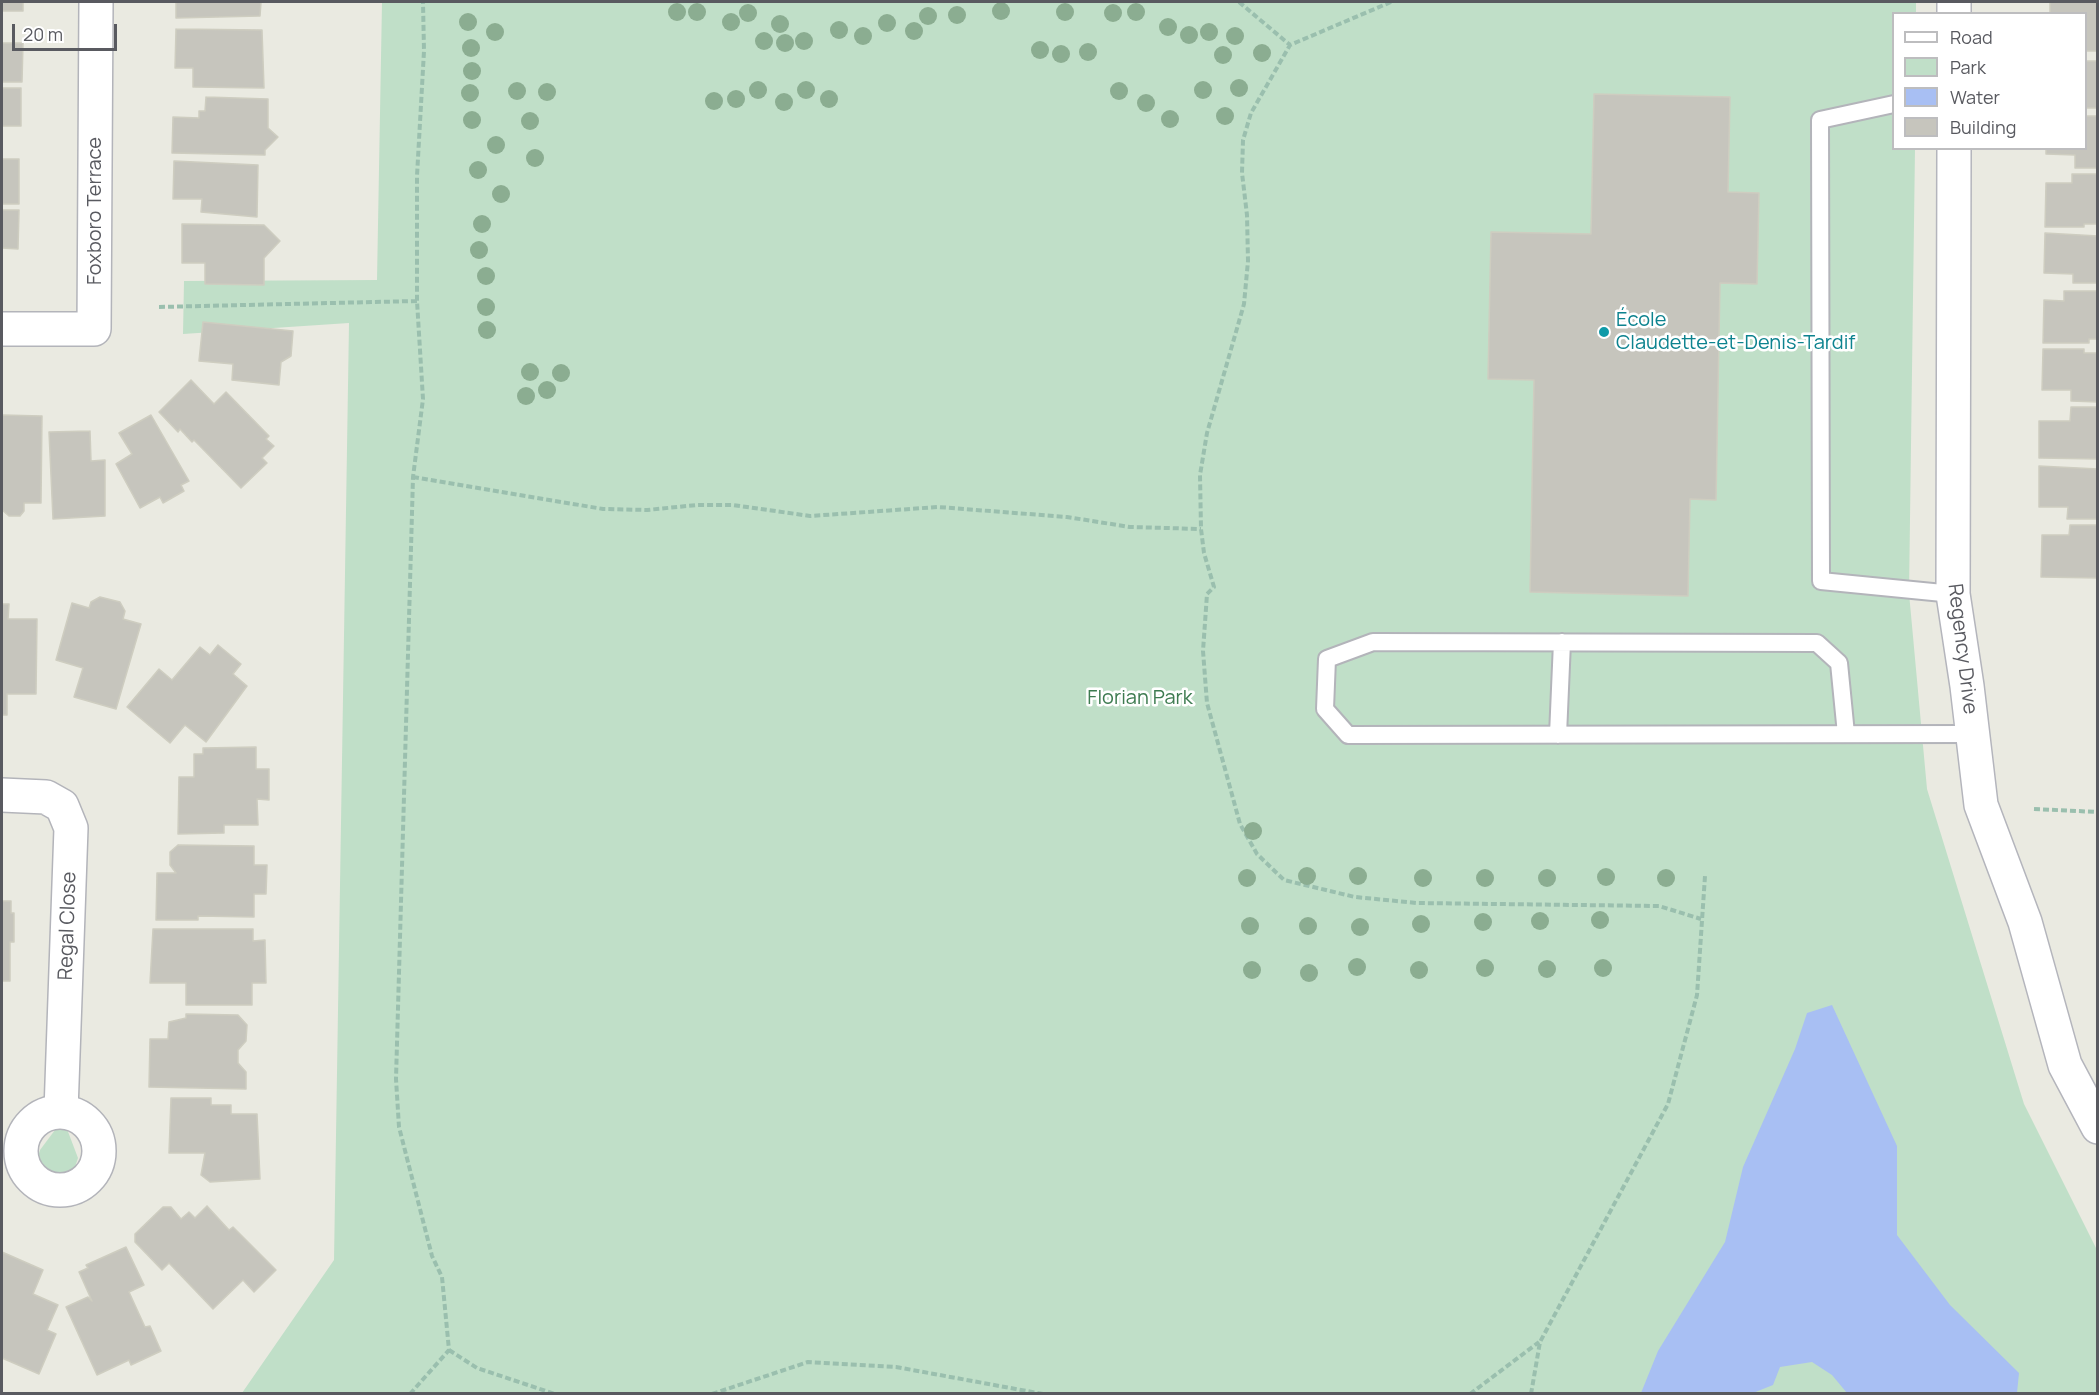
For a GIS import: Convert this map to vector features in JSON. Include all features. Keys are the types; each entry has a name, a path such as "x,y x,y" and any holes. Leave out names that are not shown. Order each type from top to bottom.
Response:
{"street":[{"name":"Foxboro Terrace","path":"2,329 94,329 96,2"},
{"name":"Regency Drive","path":"1954,150 1953,594 1981,805 2025,922 2065,1065 2097,1127"},
{"name":"Regal Close","path":"2,795 46,797 62,806 71,828 61,1112"}],"lane":[{"path":"1892,104 1820,120 1821,581 1953,594"},
{"path":"1846,734 1839,663 1817,643 1373,642 1327,659 1325,709 1348,735 1973,734"},
{"path":"1558,735 1562,642"}],"path":[{"path":"410,1394 449,1350 442,1277 432,1256 399,1127 396,1078 413,477 423,399 417,301 417,176 424,51 423,2"},
{"path":"1239,2 1290,45"},
{"path":"1391,2 1290,45 1251,113 1243,140 1242,173 1247,215 1248,261 1244,304 1207,433 1200,475 1201,529 1204,553 1214,587 1207,594 1203,651 1207,703 1240,824 1257,854 1284,879 1355,897 1417,903 1659,906 1701,919"},
{"path":"159,307 417,301"},
{"path":"413,477 603,508 647,510 733,505 810,516 938,507 1067,517 1130,527 1201,529"},
{"path":"2034,809 2097,812"},
{"path":"1531,1394 1540,1342 1668,1104 1696,995 1705,876"},
{"path":"1470,1394 1540,1342"},
{"path":"449,1350 477,1368 555,1394"},
{"path":"712,1394 808,1362 896,1367 1043,1394"}],"green space":[{"name":"Florian Park","path":"382,2 1916,2 1916,12 1892,12 1892,150 1915,150 1909,593 1927,789 2024,1104 2097,1250 2097,1393 242,1393 334,1260 349,323 183,334 184,281 377,280"},
{"path":"58,1126 67,1129 78,1158 73,1173 61,1179 45,1175 37,1160 40,1150"}],"water":[{"path":"1832,1005 1897,1146 1897,1235 1950,1305 2019,1373 2017,1393 1847,1393 1832,1375 1812,1362 1780,1367 1773,1385 1753,1393 1641,1393 1658,1351 1725,1242 1743,1167 1795,1049 1807,1013"}],"building":[{"path":"2,2 23,2 23,11 2,11"},
{"path":"176,2 261,2 260,16 176,18"},
{"path":"2050,2 2098,2 2098,51 2087,51 2087,12 2050,12"},
{"path":"176,29 262,30 264,88 193,87 193,68 175,68"},
{"path":"2,43 23,43 22,82 2,82"},
{"path":"2087,61 2098,61 2098,108 2087,108"},
{"path":"2,88 21,88 21,126 2,126"},
{"name":"École Claudette-et-Denis-Tardif","path":"1594,94 1730,97 1728,192 1759,193 1757,284 1720,283 1716,500 1690,499 1688,596 1530,592 1534,380 1488,379 1491,232 1591,234"},
{"path":"206,97 268,99 268,128 278,137 265,150 265,155 172,153 173,117 199,118 199,111 205,111"},
{"path":"2087,116 2098,116 2098,168 2075,168 2075,155 2046,154 2046,150 2087,150"},
{"path":"2,159 19,159 19,204 2,204"},
{"path":"174,161 258,165 257,217 201,212 202,199 173,199"},
{"path":"2072,174 2098,174 2098,224 2084,224 2084,227 2045,227 2046,183 2072,183"},
{"path":"2,210 19,210 18,249 2,248"},
{"path":"182,224 264,225 280,241 264,258 264,285 205,284 205,263 182,263"},
{"path":"2045,233 2098,236 2098,283 2073,283 2073,274 2044,273"},
{"path":"2064,291 2098,291 2098,339 2089,339 2089,343 2043,343 2044,300 2064,301"},
{"path":"203,322 293,331 291,356 281,362 279,385 232,380 233,364 199,361"},
{"path":"2043,349 2084,349 2084,353 2098,353 2098,402 2071,401 2071,390 2042,390"},
{"path":"191,380 214,404 226,392 269,436 266,439 274,446 262,458 267,463 241,488 194,440 192,442 180,429 178,432 159,412"},
{"path":"2071,407 2098,407 2098,459 2039,458 2039,421 2070,421"},
{"path":"2,415 42,416 41,503 24,503 24,511 20,516 9,516 2,510"},
{"path":"151,415 189,481 181,485 184,491 163,503 160,497 140,508 116,464 132,454 119,433"},
{"path":"90,431 91,461 105,460 105,516 53,519 49,432"},
{"path":"2039,466 2098,469 2098,519 2067,519 2068,507 2039,507"},
{"path":"2070,525 2098,525 2098,578 2041,577 2042,535 2069,535"},
{"path":"100,597 120,602 125,611 123,619 141,624 116,709 74,697 83,668 56,660 72,603 89,608 91,602"},
{"path":"2,604 9,604 8,619 37,619 36,694 7,694 7,715 2,715"},
{"path":"218,645 241,664 233,674 247,686 206,742 185,725 170,743 127,707 159,669 172,680 200,647 210,655"},
{"path":"256,747 256,769 269,769 269,800 257,799 258,825 224,825 224,833 178,834 179,777 194,777 194,754 203,754 203,748"},
{"path":"178,845 254,846 254,865 267,865 266,894 254,894 254,917 198,916 198,920 156,920 157,873 176,873 170,865 170,852"},
{"path":"2,901 11,901 11,913 14,913 14,942 10,942 10,981 2,981"},
{"path":"153,929 253,929 253,941 265,940 266,983 252,983 252,1005 186,1005 186,983 150,983"},
{"path":"186,1014 238,1015 247,1025 246,1041 238,1050 238,1063 246,1072 246,1089 149,1087 150,1039 168,1039 169,1022 186,1018"},
{"path":"171,1098 211,1098 211,1105 231,1105 231,1114 257,1114 260,1179 210,1182 201,1175 205,1153 169,1153"},
{"path":"207,1206 229,1230 233,1227 276,1270 254,1292 243,1280 213,1309 169,1263 162,1270 135,1242 135,1234 163,1207 171,1207 181,1219 189,1212 195,1218"},
{"path":"126,1247 144,1285 129,1292 145,1327 150,1326 161,1351 131,1365 129,1360 97,1375 66,1307 88,1297 92,1301 79,1272 88,1268 86,1265"},
{"path":"2,1252 43,1270 33,1294 58,1305 47,1330 56,1334 39,1374 2,1358"}],"place":[{"name":"École Claudette-et-Denis-Tardif","path":"1604,332"}]}
